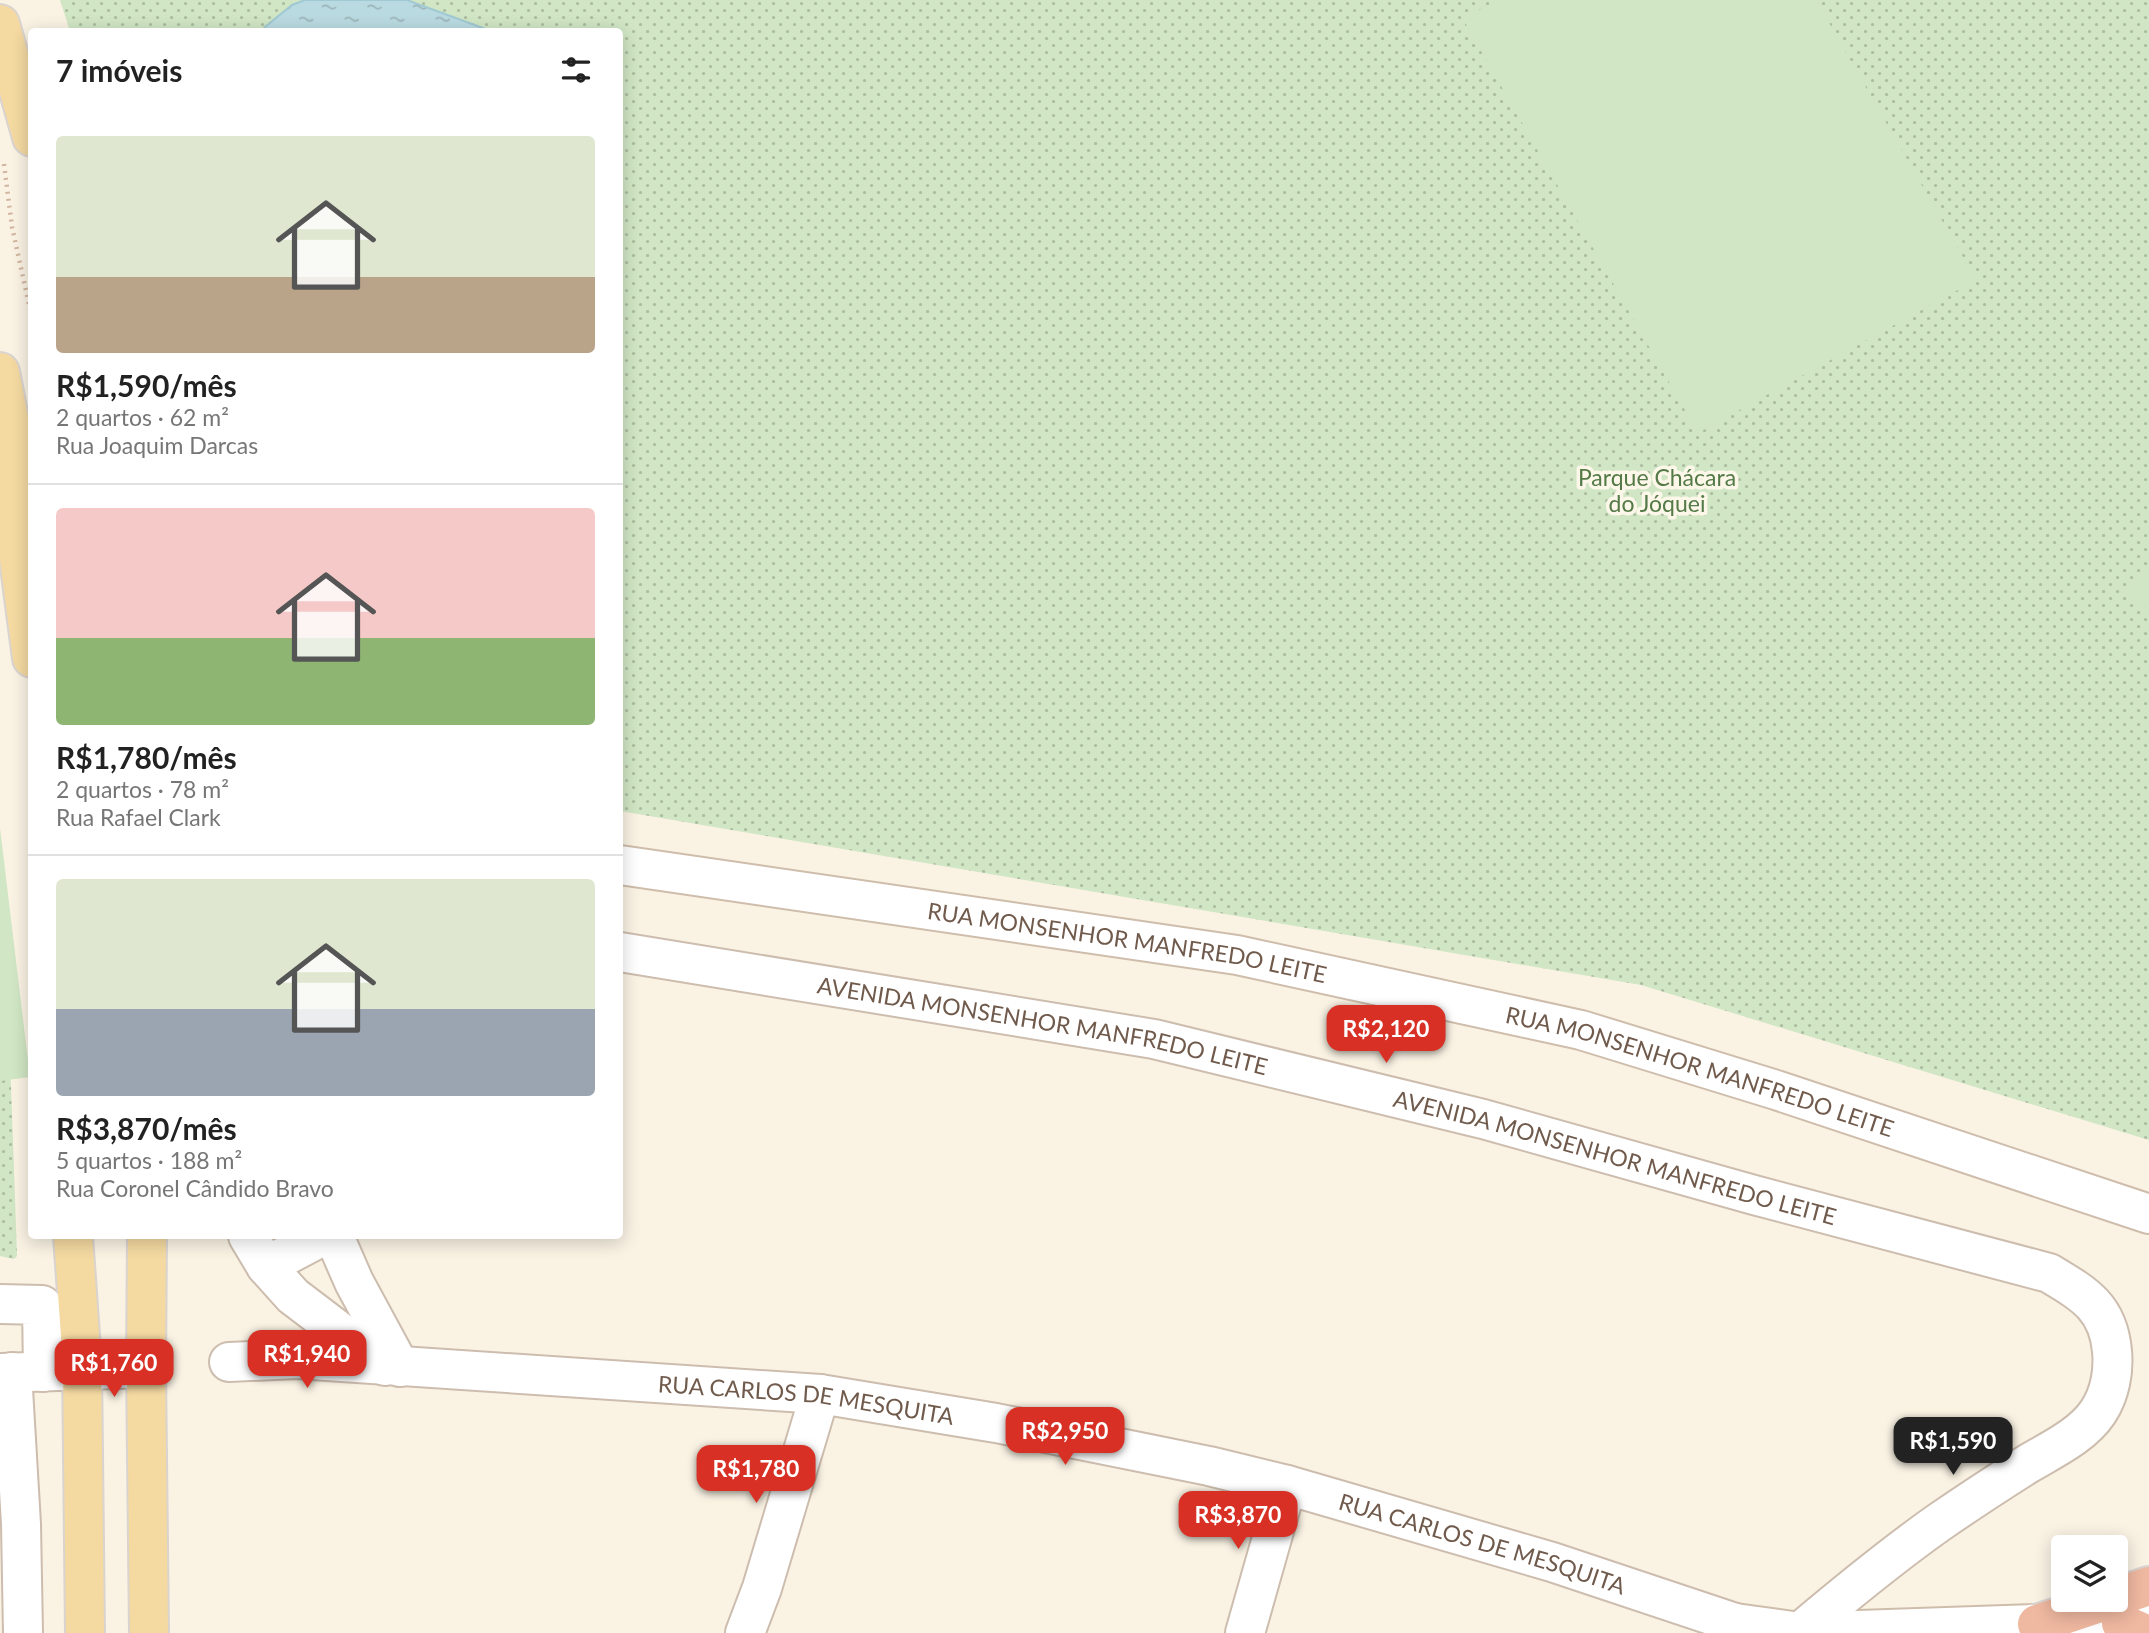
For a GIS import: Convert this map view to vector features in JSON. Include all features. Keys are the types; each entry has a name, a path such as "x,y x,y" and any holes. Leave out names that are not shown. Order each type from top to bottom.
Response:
{"highway":[{"path":"2128,1614 2149,1586"}],"main road":[{"path":"0,24 28,123"},
{"path":"0,372 28,628"},
{"path":"6,431 28,508"},
{"path":"73,1239 82,1370 85,1633"},
{"path":"147,1239 149,1633"}],"street":[{"name":"RUA MONSENHOR MANFREDO LEITE","path":"623,865 1237,955 1581,1030 1776,1090 2149,1214"},
{"name":"AVENIDA MONSENHOR MANFREDO LEITE","path":"623,952 1154,1039 1483,1119 1754,1195 2049,1273 2082,1293 2101,1312 2110,1332 2113,1360 2110,1387 2099,1411 2082,1430 1937,1524 1878,1566 1800,1632"},
{"path":"310,1239 257,1251 293,1296 393,1366"},
{"path":"335,1239 393,1366"},
{"path":"0,1304 42,1305 18,1372 23,1633"},
{"name":"RUA CARLOS DE MESQUITA","path":"229,1362 297,1359 820,1394 996,1423 1209,1466 1287,1485 1552,1562 1735,1628 1800,1632 2037,1623 2128,1614"},
{"path":"18,1372 146,1368"},
{"path":"745,1633 762,1588 820,1394"},
{"path":"1245,1633 1287,1485"}],"path":[{"path":"4,163 12,227 28,300"}],"green space":[{"name":"Parque Chácara do Jóquei","path":"60,0 2149,0 2149,1140 1641,985 623,812 623,28 69,28"},
{"path":"1498,0 1816,0 1976,280 1698,433 1463,19"},
{"path":"2149,566 2149,611 2127,590"},
{"path":"0,828 28,1077 0,1081"},
{"path":"0,961 11,1085 17,1256 14,1259 0,1256"}],"water":[{"path":"305,0 407,0 483,28 264,28 292,5"}]}
